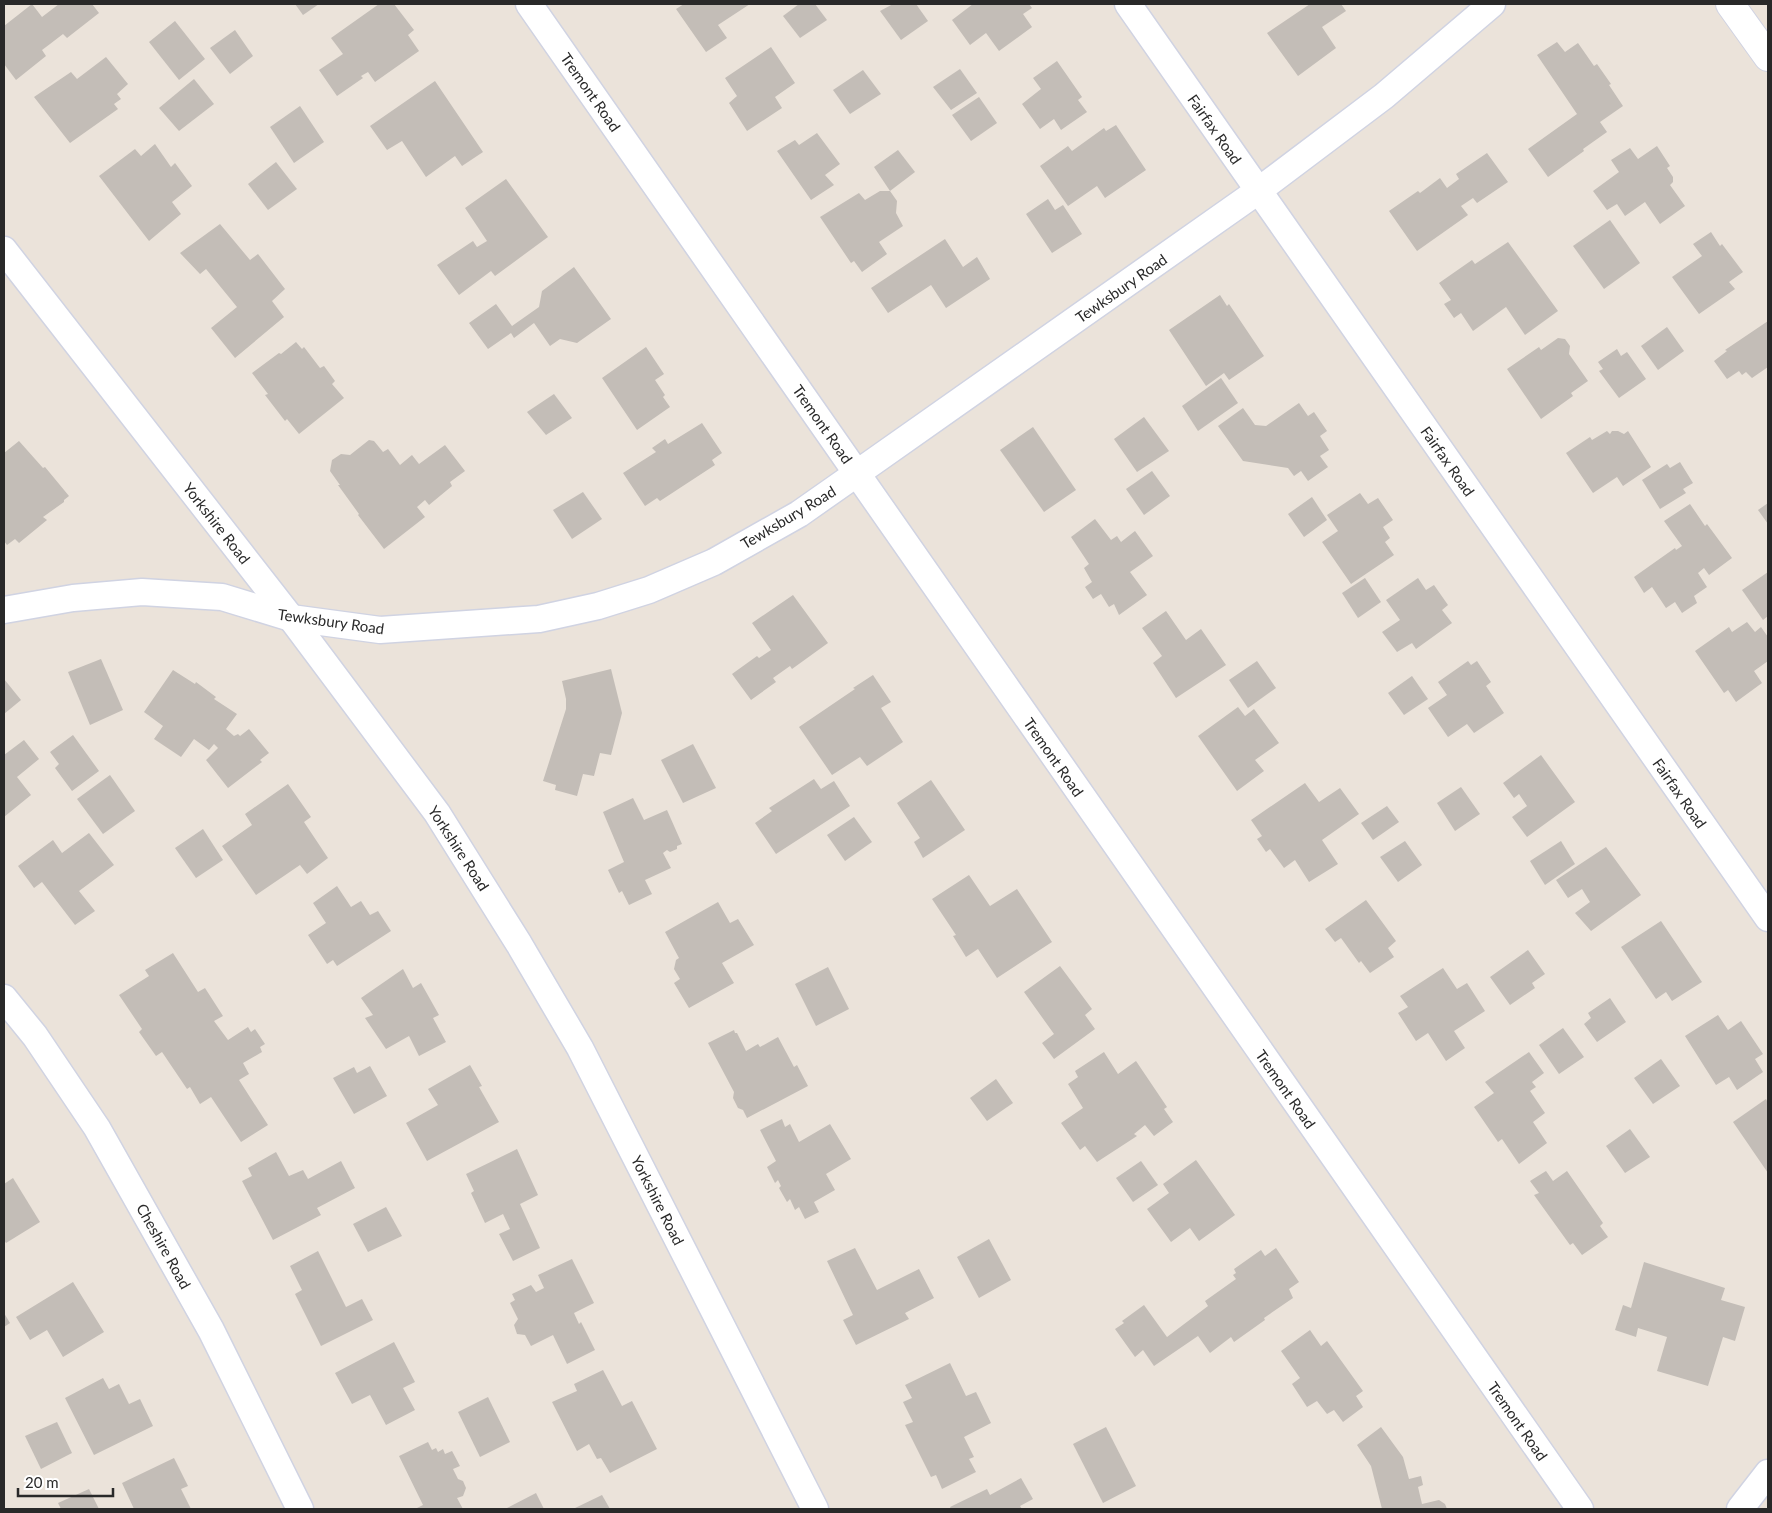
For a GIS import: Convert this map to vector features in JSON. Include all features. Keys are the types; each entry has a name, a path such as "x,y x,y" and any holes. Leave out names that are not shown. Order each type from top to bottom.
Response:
{"street":[{"name":"Tremont Road","path":"529,4 1580,1509"},
{"name":"Fairfax Road","path":"1128,4 1768,918"},
{"name":"Tewksbury Road","path":"4,610 73,598 142,592 222,598 292,618 380,630 539,619 598,606 649,590 714,562 799,514 1258,191 1384,96 1492,4"},
{"path":"1730,4 1768,58"},
{"name":"Yorkshire Road","path":"4,250 292,618 437,813 519,944 584,1056 815,1509"},
{"name":"Cheshire Road","path":"4,998 35,1036 97,1128 212,1330 300,1509"},
{"path":"1740,1509 1768,1473"}],"building":[{"path":"32,4 42,17 59,4 92,4 99,13 67,38 63,34 42,50 46,56 16,80 4,64 4,26"},
{"path":"295,4 319,4 303,15"},
{"path":"379,4 394,4 414,30 408,35 419,51 375,82 368,72 361,76 363,78 337,96 319,70 343,54 331,38"},
{"path":"684,4 750,4 718,25 727,38 706,52 676,9"},
{"path":"799,4 815,4 827,20 800,38 783,16"},
{"path":"893,4 916,4 928,21 901,40 880,11"},
{"path":"973,4 1029,4 1032,8 1023,14 1032,27 999,51 986,33 970,45 952,20"},
{"path":"1310,4 1341,4 1346,11 1322,27 1336,48 1298,76 1267,33"},
{"path":"175,21 205,59 179,80 149,42"},
{"path":"235,30 253,56 230,74 210,48"},
{"path":"1557,42 1565,52 1578,43 1594,66 1597,64 1623,106 1600,122 1607,132 1548,177 1528,149 1577,114 1537,55"},
{"path":"771,47 795,83 775,97 782,108 747,131 729,103 737,96 725,78"},
{"path":"106,57 128,84 117,94 121,99 114,104 118,109 70,143 34,97 71,72 77,79"},
{"path":"1057,61 1082,97 1078,100 1087,112 1061,130 1054,119 1040,129 1022,104 1041,89 1033,78"},
{"path":"960,69 977,93 951,110 933,87"},
{"path":"863,70 881,94 850,114 833,90"},
{"path":"194,79 214,104 179,131 159,108"},
{"path":"435,81 483,152 462,166 455,156 426,177 402,141 387,150 370,126"},
{"path":"979,97 997,123 971,141 952,115"},
{"path":"300,106 324,142 294,163 270,127"},
{"path":"1116,125 1146,170 1105,198 1097,186 1068,206 1040,166 1068,146 1072,151 1104,128 1106,131"},
{"path":"817,133 840,164 825,175 834,185 811,200 777,151 795,140 799,145"},
{"path":"155,144 171,167 175,163 192,186 172,202 181,214 149,241 99,176 135,149 141,156"},
{"path":"1657,146 1670,166 1667,168 1673,177 1673,182 1670,185 1685,206 1660,224 1645,202 1625,216 1617,204 1607,210 1593,191 1619,172 1611,160 1630,148 1638,159"},
{"path":"898,150 915,172 890,191 874,167"},
{"path":"1487,153 1508,182 1477,203 1473,198 1461,206 1468,215 1417,251 1389,211 1418,191 1420,193 1440,178 1447,188 1459,179 1456,174"},
{"path":"276,162 297,189 268,210 248,184"},
{"path":"506,179 548,237 495,276 491,271 459,295 437,265 473,241 477,247 487,241 465,208"},
{"path":"880,191 890,191 897,201 896,213 903,226 879,242 887,254 862,272 854,261 851,263 820,217 859,193 865,200"},
{"path":"1048,199 1055,210 1063,205 1082,234 1052,253 1026,214"},
{"path":"1610,220 1640,263 1604,289 1573,246"},
{"path":"220,224 250,260 258,254 285,289 272,301 284,317 235,358 211,328 237,307 206,269 200,274 180,253"},
{"path":"1711,232 1720,246 1722,244 1743,272 1729,282 1735,289 1699,314 1672,277 1702,256 1693,244"},
{"path":"945,239 963,267 977,257 990,279 946,308 931,285 888,313 871,288"},
{"path":"1508,242 1558,311 1525,335 1506,307 1473,331 1461,313 1454,318 1444,304 1451,300 1439,283 1472,260 1475,264"},
{"path":"574,267 611,319 577,343 560,339 550,346 534,323 514,338 511,333 488,349 469,323 496,304 512,326 539,307 542,291"},
{"path":"1220,295 1227,306 1229,304 1264,356 1229,380 1224,373 1206,386 1169,330"},
{"path":"1768,321 1768,367 1752,378 1746,372 1742,375 1739,371 1727,379 1714,361 1727,351 1725,350"},
{"path":"1667,327 1684,351 1658,370 1641,346"},
{"path":"1558,338 1565,339 1570,346 1569,354 1588,381 1571,393 1573,396 1541,419 1507,369 1539,347 1541,350"},
{"path":"296,342 302,349 304,347 320,368 324,366 335,381 332,384 344,398 299,434 287,419 285,421 265,395 268,394 252,373"},
{"path":"646,347 664,374 655,380 670,407 637,430 602,378"},
{"path":"1617,349 1621,356 1627,352 1646,379 1619,398 1599,371 1603,369 1598,362"},
{"path":"1221,378 1238,403 1198,431 1182,406"},
{"path":"554,394 572,418 546,435 527,412"},
{"path":"1299,403 1308,416 1314,412 1327,431 1320,436 1329,450 1320,456 1328,467 1308,481 1301,471 1294,476 1288,468 1243,461 1218,426 1243,408 1255,425 1266,426"},
{"path":"1144,417 1169,451 1137,472 1114,439"},
{"path":"702,423 722,453 712,460 715,465 660,501 657,498 645,506 623,473 656,452 652,448 665,439 668,444"},
{"path":"1033,427 1076,490 1044,512 1000,450"},
{"path":"1607,431 1610,434 1612,431 1618,431 1624,434 1628,431 1651,467 1623,486 1617,477 1593,493 1566,453 1590,437 1592,440"},
{"path":"369,440 374,441 383,452 388,449 400,465 412,455 419,464 445,445 465,471 450,482 452,486 429,505 425,500 417,507 425,517 384,549 358,515 330,471 332,460 341,454 350,455"},
{"path":"19,441 43,468 45,467 69,496 64,502 43,517 47,520 19,543 15,539 7,545 4,541 4,453"},
{"path":"1680,462 1693,483 1683,489 1686,493 1660,509 1642,480 1667,464 1670,468"},
{"path":"1152,471 1170,496 1144,515 1126,489"},
{"path":"583,492 602,519 572,539 553,510"},
{"path":"1360,493 1368,504 1378,498 1393,520 1383,527 1390,538 1385,542 1394,555 1351,584 1322,542 1338,531 1327,515"},
{"path":"1312,497 1327,520 1304,537 1288,514"},
{"path":"1768,503 1768,524 1758,510"},
{"path":"1690,504 1705,526 1707,524 1732,558 1709,575 1704,568 1698,573 1707,587 1694,596 1697,603 1682,613 1675,602 1666,608 1652,587 1644,593 1634,577 1675,548 1676,550 1682,546 1664,521"},
{"path":"1095,519 1111,540 1117,536 1121,542 1135,531 1153,556 1130,572 1147,595 1119,615 1114,604 1109,607 1101,594 1093,599 1085,587 1092,582 1084,568 1089,564 1071,537"},
{"path":"1768,572 1768,616 1763,620 1742,590"},
{"path":"1365,578 1381,602 1358,618 1342,593"},
{"path":"1418,578 1426,590 1434,585 1448,605 1442,610 1452,623 1416,649 1412,643 1397,652 1382,632 1400,620 1386,600"},
{"path":"793,595 828,643 792,669 790,666 773,678 776,682 751,700 732,674 757,656 759,658 771,650 752,623"},
{"path":"1166,611 1186,640 1201,629 1226,665 1176,698 1153,663 1162,656 1142,628"},
{"path":"1747,622 1755,632 1761,627 1768,637 1768,661 1754,671 1762,683 1736,702 1728,690 1724,693 1695,651 1729,627 1732,632"},
{"path":"101,659 123,710 90,725 68,672"},
{"path":"1257,661 1276,688 1248,708 1229,680"},
{"path":"1468,661 1471,665 1477,661 1491,682 1486,686 1504,713 1474,733 1467,724 1448,737 1428,708 1447,695 1438,682"},
{"path":"611,669 622,713 611,755 600,753 594,776 583,774 577,796 555,790 556,785 543,781 566,709 562,681"},
{"path":"173,670 195,684 196,682 216,697 214,699 237,714 226,729 234,736 238,734 240,736 249,729 269,753 260,760 262,762 228,788 206,760 218,748 214,744 209,750 194,739 181,757 154,739 163,726 144,712"},
{"path":"873,675 891,702 881,708 903,742 867,766 860,757 832,775 799,727"},
{"path":"1412,676 1428,699 1404,715 1388,693"},
{"path":"4,679 21,700 4,714"},
{"path":"1238,707 1245,716 1254,709 1279,743 1255,760 1264,771 1237,791 1198,736"},
{"path":"73,735 99,771 72,791 55,768 59,764 50,752"},
{"path":"24,740 39,759 17,777 31,795 4,817 4,755"},
{"path":"693,744 716,788 683,803 661,760"},
{"path":"1541,755 1575,802 1527,837 1512,817 1527,806 1519,794 1514,798 1503,783"},
{"path":"110,775 135,811 103,834 77,799"},
{"path":"814,779 821,789 834,781 850,806 776,854 755,823 772,811 769,808"},
{"path":"931,780 965,830 923,858 914,842 920,838 897,803"},
{"path":"1305,783 1319,802 1340,788 1359,814 1322,840 1338,864 1309,882 1295,860 1284,868 1270,849 1266,852 1257,839 1262,836 1251,820"},
{"path":"288,784 311,817 304,822 328,858 307,874 300,865 256,895 222,846 252,825 245,814"},
{"path":"1461,787 1480,814 1455,831 1437,803"},
{"path":"633,798 644,820 667,810 682,844 677,846 677,849 670,852 667,850 663,853 671,868 645,880 652,894 629,905 622,891 619,893 608,870 624,862 603,812"},
{"path":"1387,806 1399,822 1373,840 1361,823"},
{"path":"854,817 872,842 845,861 827,835"},
{"path":"203,829 223,860 196,878 175,848"},
{"path":"89,833 114,865 79,891 95,911 75,925 42,882 34,888 18,866 53,840 62,853"},
{"path":"1405,841 1422,865 1398,882 1380,857"},
{"path":"1561,841 1575,864 1545,885 1530,861"},
{"path":"1606,847 1641,895 1591,931 1575,913 1590,902 1582,889 1568,898 1556,880"},
{"path":"969,875 990,906 1017,889 1052,942 997,978 978,949 966,957 953,936 956,935 932,899"},
{"path":"337,886 351,907 361,901 370,915 378,911 391,931 337,966 333,960 327,964 308,935 326,923 313,903"},
{"path":"1366,900 1396,941 1388,948 1394,957 1370,973 1361,961 1359,963 1341,938 1335,942 1325,929"},
{"path":"718,902 730,923 738,919 754,945 722,963 734,983 689,1008 674,983 680,979 674,969 676,960 679,958 665,932"},
{"path":"1661,921 1702,982 1672,1001 1666,992 1656,999 1621,947"},
{"path":"1528,950 1545,974 1532,983 1535,988 1510,1005 1490,977"},
{"path":"173,953 198,992 205,988 223,1016 214,1021 228,1040 248,1027 251,1032 255,1029 265,1044 260,1047 262,1052 243,1063 249,1074 239,1080 268,1125 241,1142 211,1097 200,1104 190,1087 187,1089 162,1052 156,1056 139,1032 142,1029 119,995 149,976 145,970"},
{"path":"1060,966 1092,1009 1085,1015 1095,1029 1054,1059 1042,1043 1054,1034 1024,992"},
{"path":"828,967 849,1009 816,1026 795,984"},
{"path":"1443,968 1457,989 1467,983 1485,1011 1454,1031 1465,1048 1446,1061 1428,1033 1416,1041 1398,1013 1408,1007 1400,996"},
{"path":"403,969 413,988 421,983 439,1015 433,1018 446,1042 419,1056 409,1036 386,1049 365,1018 373,1015 361,998"},
{"path":"1610,998 1626,1022 1597,1042 1584,1024 1591,1018 1588,1013"},
{"path":"1718,1015 1728,1030 1741,1021 1763,1054 1755,1059 1763,1072 1737,1090 1729,1077 1716,1085 1685,1036"},
{"path":"1563,1028 1584,1057 1559,1074 1539,1045"},
{"path":"734,1030 746,1051 758,1044 760,1047 778,1037 794,1067 797,1065 808,1086 747,1118 743,1110 738,1108 733,1098 734,1092 708,1043"},
{"path":"1104,1052 1118,1074 1136,1061 1167,1107 1164,1109 1173,1122 1154,1136 1145,1125 1134,1134 1137,1136 1097,1162 1085,1146 1080,1150 1061,1123 1083,1108 1068,1084 1078,1077 1075,1071"},
{"path":"1529,1052 1544,1073 1532,1082 1536,1087 1530,1091 1545,1113 1533,1122 1547,1143 1519,1164 1502,1139 1498,1142 1474,1107 1494,1093 1485,1082"},
{"path":"1661,1059 1680,1086 1653,1104 1634,1078"},
{"path":"470,1065 482,1086 479,1087 499,1122 427,1161 406,1123 438,1105 428,1089"},
{"path":"370,1066 387,1096 354,1114 333,1078 354,1067 357,1073"},
{"path":"996,1079 1013,1103 987,1121 970,1098"},
{"path":"1766,1099 1768,1103 1768,1173 1733,1122"},
{"path":"782,1119 785,1127 790,1124 799,1142 830,1124 851,1159 826,1174 835,1190 814,1202 819,1212 805,1219 799,1207 795,1210 790,1199 787,1202 779,1188 781,1186 778,1180 775,1183 767,1167 776,1161 760,1130"},
{"path":"1630,1129 1650,1157 1625,1173 1606,1146"},
{"path":"517,1149 538,1195 520,1204 540,1248 513,1261 499,1234 510,1229 503,1214 485,1223 471,1193 474,1191 466,1174"},
{"path":"276,1152 289,1176 303,1170 308,1179 341,1161 355,1188 317,1208 321,1215 273,1240 242,1181 252,1176 248,1168"},
{"path":"1196,1160 1235,1215 1199,1241 1190,1228 1171,1242 1147,1209 1169,1193 1163,1184"},
{"path":"1141,1161 1158,1185 1133,1202 1116,1178"},
{"path":"1546,1171 1553,1181 1567,1171 1603,1223 1600,1226 1608,1237 1582,1255 1573,1243 1570,1245 1534,1195 1539,1193 1530,1181"},
{"path":"13,1178 40,1222 6,1243 4,1240 4,1184"},
{"path":"386,1207 402,1236 368,1252 353,1224"},
{"path":"989,1239 1011,1280 979,1298 957,1257"},
{"path":"855,1248 877,1290 919,1269 934,1298 905,1313 909,1319 856,1345 843,1320 853,1315 827,1261"},
{"path":"1276,1248 1299,1282 1289,1289 1293,1298 1234,1342 1231,1337 1210,1353 1198,1336 1154,1366 1143,1350 1135,1357 1115,1329 1124,1323 1122,1321 1144,1305 1167,1337 1208,1306 1205,1301 1236,1279 1233,1275 1236,1273 1234,1269 1261,1250 1265,1256"},
{"path":"318,1251 346,1307 362,1299 373,1320 321,1346 295,1294 302,1290 290,1266"},
{"path":"572,1259 594,1303 574,1313 579,1324 581,1322 595,1350 567,1364 553,1335 531,1346 525,1335 517,1334 514,1325 518,1319 510,1303 515,1300 512,1294 531,1285 536,1292 544,1288 538,1275"},
{"path":"1644,1262 1725,1288 1721,1300 1745,1307 1735,1341 1723,1337 1708,1386 1657,1371 1667,1337 1638,1328 1636,1337 1615,1330 1623,1305 1631,1308"},
{"path":"73,1282 104,1332 63,1357 47,1330 30,1340 16,1317"},
{"path":"4,1313 10,1323 4,1327"},
{"path":"1310,1330 1321,1346 1327,1341 1363,1391 1356,1396 1363,1407 1343,1422 1334,1410 1327,1414 1317,1401 1307,1407 1292,1384 1300,1378 1281,1351"},
{"path":"394,1342 415,1382 403,1388 415,1410 386,1425 370,1395 352,1404 335,1373"},
{"path":"950,1363 966,1396 976,1392 991,1423 964,1437 974,1457 969,1459 976,1472 942,1489 936,1475 931,1477 905,1425 913,1422 903,1402 912,1398 905,1385"},
{"path":"603,1370 622,1406 632,1401 657,1449 610,1473 601,1458 597,1459 589,1444 577,1451 552,1402 577,1391 574,1384"},
{"path":"103,1378 109,1389 119,1384 129,1404 140,1399 153,1426 94,1455 65,1398"},
{"path":"488,1397 510,1442 480,1457 458,1412"},
{"path":"57,1422 72,1453 41,1469 25,1436"},
{"path":"1106,1427 1136,1486 1103,1503 1073,1444"},
{"path":"1381,1427 1403,1457 1409,1479 1421,1476 1423,1485 1418,1487 1422,1504 1439,1500 1445,1504 1447,1509 1382,1509 1371,1466 1357,1445"},
{"path":"428,1442 432,1450 436,1448 438,1452 443,1449 445,1454 452,1451 460,1466 453,1469 458,1479 463,1481 466,1488 463,1496 457,1498 463,1509 415,1509 423,1505 399,1456"},
{"path":"174,1458 188,1486 181,1489 191,1509 134,1509 122,1483"},
{"path":"1021,1478 1033,1499 1020,1506 1022,1509 951,1509 950,1507 987,1489 990,1495"},
{"path":"89,1489 99,1509 61,1509 58,1503"},
{"path":"536,1493 544,1509 507,1509 507,1508"},
{"path":"602,1495 610,1509 573,1509"}]}
